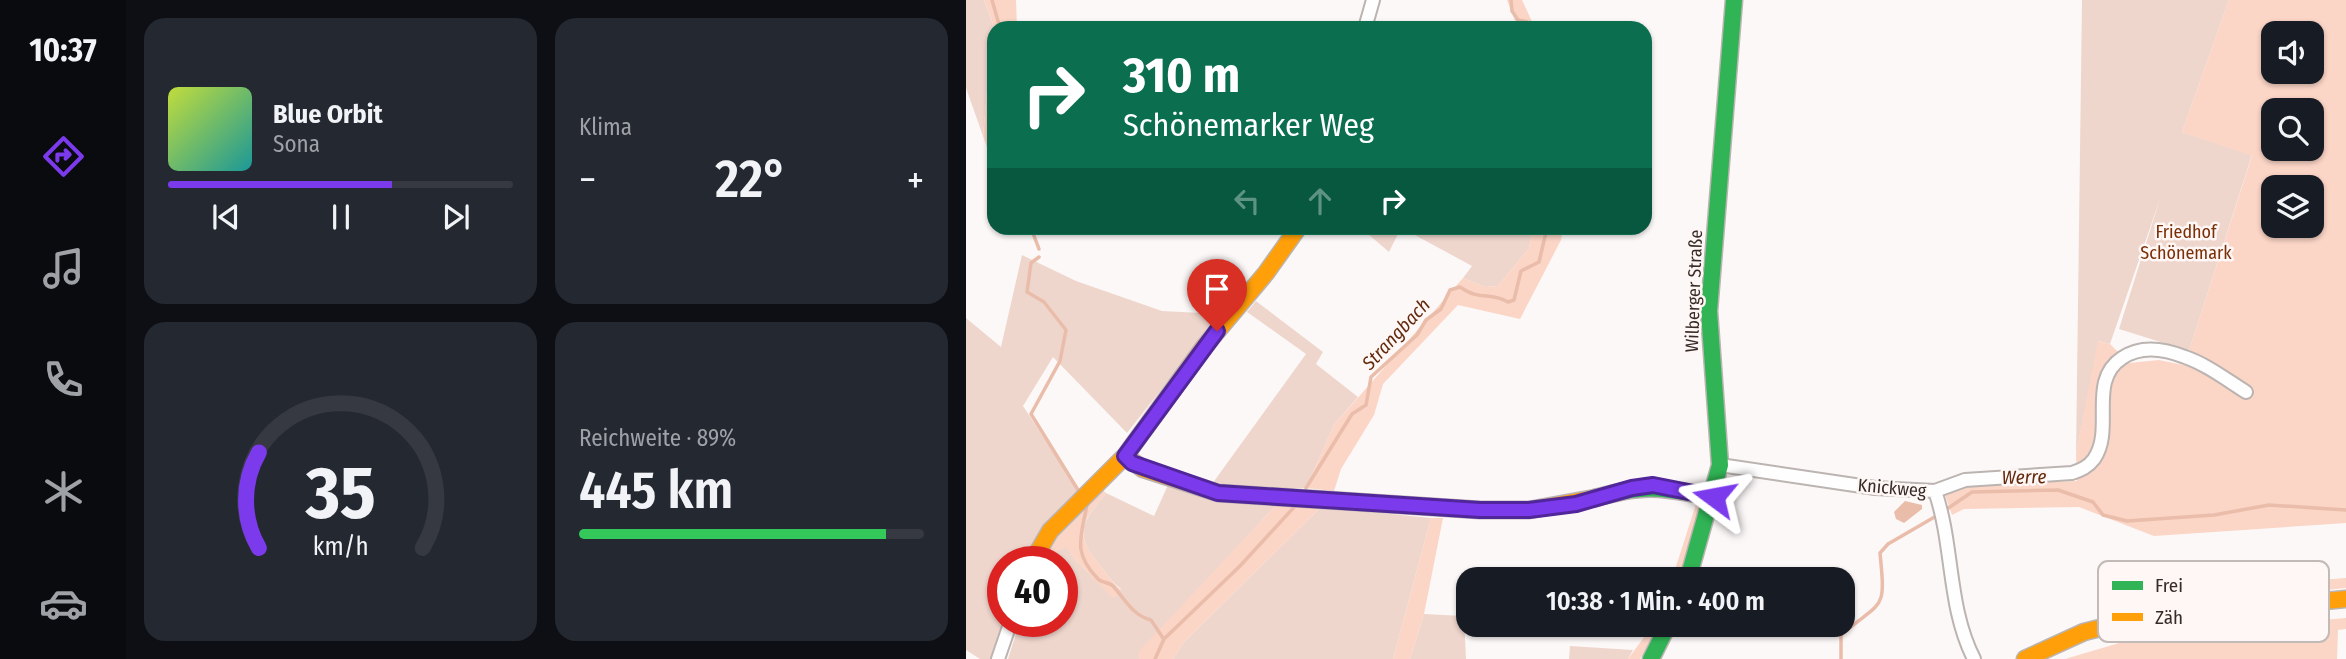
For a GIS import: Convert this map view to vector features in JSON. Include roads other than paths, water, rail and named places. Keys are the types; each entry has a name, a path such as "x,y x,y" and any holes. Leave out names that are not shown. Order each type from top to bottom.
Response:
{"street":[{"path":"1367,21 1373,0"},
{"name":"Wilberger Straße","path":"1692,567 1714,497 1720,465 1709,311 1734,0"},
{"path":"1041,546 1050,531 1125,456 1204,347 1266,273 1293,235"},
{"path":"1937,497 1965,480 2072,474 2086,468 2095,458 2099,447 2107,375 2117,361 2129,353 2160,350 2187,357 2246,392"},
{"path":"1125,456 1143,469 1218,493 1480,510 1529,510 1576,504 1632,488 1653,485 1714,497"},
{"name":"Knickweg","path":"1720,465 1937,497 1944,518 1956,610 1974,659"},
{"path":"2025,659 2084,632 2098,628"},
{"path":"998,659 1006,637"},
{"path":"1651,659 1662,637"}],"waterway":[{"path":"992,0 998,21"},
{"name":"Strangbach","path":"1511,0 1512,11 1518,20 1522,21"},
{"path":"1034,235 1039,249"},
{"name":"Strangbach","path":"1306,488 1352,414 1366,405 1371,377 1417,335 1426,320 1441,309 1450,290 1460,287 1474,294 1508,302 1514,300 1521,271 1539,262 1545,235"},
{"path":"1039,257 1031,263 1027,292 1044,302 1066,330 1060,361 1031,414 1078,490"},
{"name":"Werre","path":"1944,511 1972,492 2058,490 2093,502 2103,515 2127,521 2214,515 2269,505 2346,510"},
{"path":"1087,504 1080,543 1084,560 1098,579 1111,585 1134,610 1151,620 1163,638"},
{"name":"Strangbach","path":"1155,659 1164,639 1240,566 1296,505"},
{"name":"Werre","path":"1841,659 1841,635 1873,609 1881,596 1880,553 1888,544 1938,515"}],"park label":[{"name":"Friedhof Schönemark","path":"2186,242"}]}
